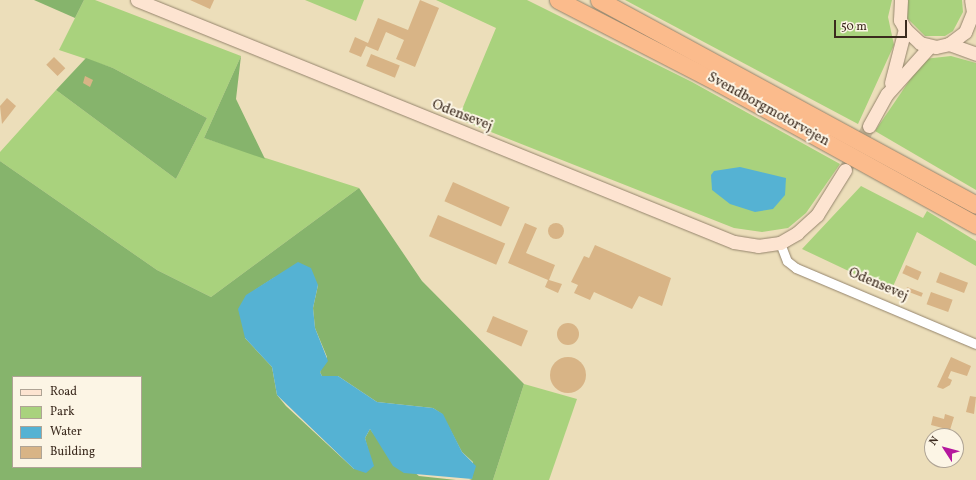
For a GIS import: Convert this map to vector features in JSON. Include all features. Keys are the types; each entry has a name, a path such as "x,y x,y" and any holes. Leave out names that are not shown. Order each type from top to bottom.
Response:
{"highway":[{"name":"Svendborgmotorvejen","path":"558,0 719,84 976,225"},
{"name":"Svendborgmotorvejen","path":"598,0 976,205"}],"main road":[{"name":"Odensevej","path":"137,0 716,236 758,246 780,243 817,215 846,170"},
{"path":"887,94 905,29 901,0"},
{"path":"905,29 911,37 930,46 949,44 973,27 971,0"},
{"path":"949,44 976,54"},
{"path":"869,126 887,94 930,46"}],"street":[{"name":"Odensevej","path":"780,243 787,261 796,268 976,344"}],"green space":[{"path":"34,0 84,0 75,18"},
{"path":"84,0 95,0 241,56 204,138 359,188 211,297 157,270 0,161 0,152 56,90 176,179 207,118 113,68 59,50"},
{"path":"305,0 364,0 356,21"},
{"path":"436,0 527,0 692,82 840,164 806,213 788,228 762,232 734,228 458,119 496,28"},
{"path":"625,0 892,0 888,17 894,45 858,124"},
{"path":"907,0 962,0 963,12 953,31 945,36 925,36 907,18"},
{"path":"241,56 236,99 265,159 204,138"},
{"path":"951,56 976,63 976,190 875,131 924,59"},
{"path":"86,58 113,68 207,118 176,179 56,90"},
{"path":"0,161 157,270 211,297 359,188 422,281 524,384 493,480 469,480 472,479 473,462 462,452 442,414 433,408 377,402 338,376 322,376 320,372 327,357 315,328 313,308 318,285 275,277 255,290 245,338 272,367 277,395 286,406 354,469 369,454 365,438 370,429 385,449 419,476 456,480 0,480"},
{"path":"861,186 923,218 927,211 976,241 976,266 917,232 891,291 802,249"},
{"path":"524,384 577,399 549,480 493,480"}],"water":[{"path":"740,167 786,178 785,195 773,209 755,212 730,204 712,190 711,175 714,171"},
{"path":"298,262 311,268 318,285 313,308 315,328 328,361 320,372 322,376 338,376 377,402 433,408 443,414 462,452 476,466 472,479 404,473 393,466 370,429 365,438 374,466 366,473 354,469 277,395 272,367 245,338 238,309 246,295"}],"building":[{"path":"190,0 214,0 210,9"},
{"path":"420,0 439,8 415,67 396,59 404,40 386,32 378,51 366,46 361,57 349,52 355,37 368,43 378,18 408,30"},
{"path":"371,54 400,66 395,78 366,66"},
{"path":"54,57 65,68 58,76 46,65"},
{"path":"85,76 93,80 90,87 83,83"},
{"path":"7,98 16,106 2,124 0,106"},
{"path":"453,182 510,207 501,226 444,201"},
{"path":"438,215 505,244 496,265 429,236"},
{"path":"525,223 537,228 526,253 555,265 549,280 562,284 558,293 545,287 548,280 508,263"},
{"path":"553,223 559,223 564,228 562,237 559,239 553,239 548,234 548,228"},
{"path":"595,245 671,278 662,306 639,296 632,309 594,292 590,300 574,293 578,285 571,282 584,256 589,258"},
{"path":"906,265 922,272 918,280 902,273"},
{"path":"940,272 968,283 964,293 936,282"},
{"path":"907,287 923,293 921,297 906,291"},
{"path":"931,292 953,300 948,312 927,304"},
{"path":"493,316 528,331 521,346 486,332"},
{"path":"568,323 576,326 579,334 576,342 568,345 560,342 557,334 560,326"},
{"path":"572,357 581,362 585,368 585,382 581,388 572,393 564,393 555,388 551,382 550,371 555,362 561,358"},
{"path":"951,357 971,366 967,376 951,371 948,378 952,380 950,385 943,389 937,387"},
{"path":"970,396 976,397 974,414 966,412"},
{"path":"945,414 954,417 951,428 942,428 931,425 933,416 944,419"}],"tunnel":[{"path":"845,170 869,126"}]}
